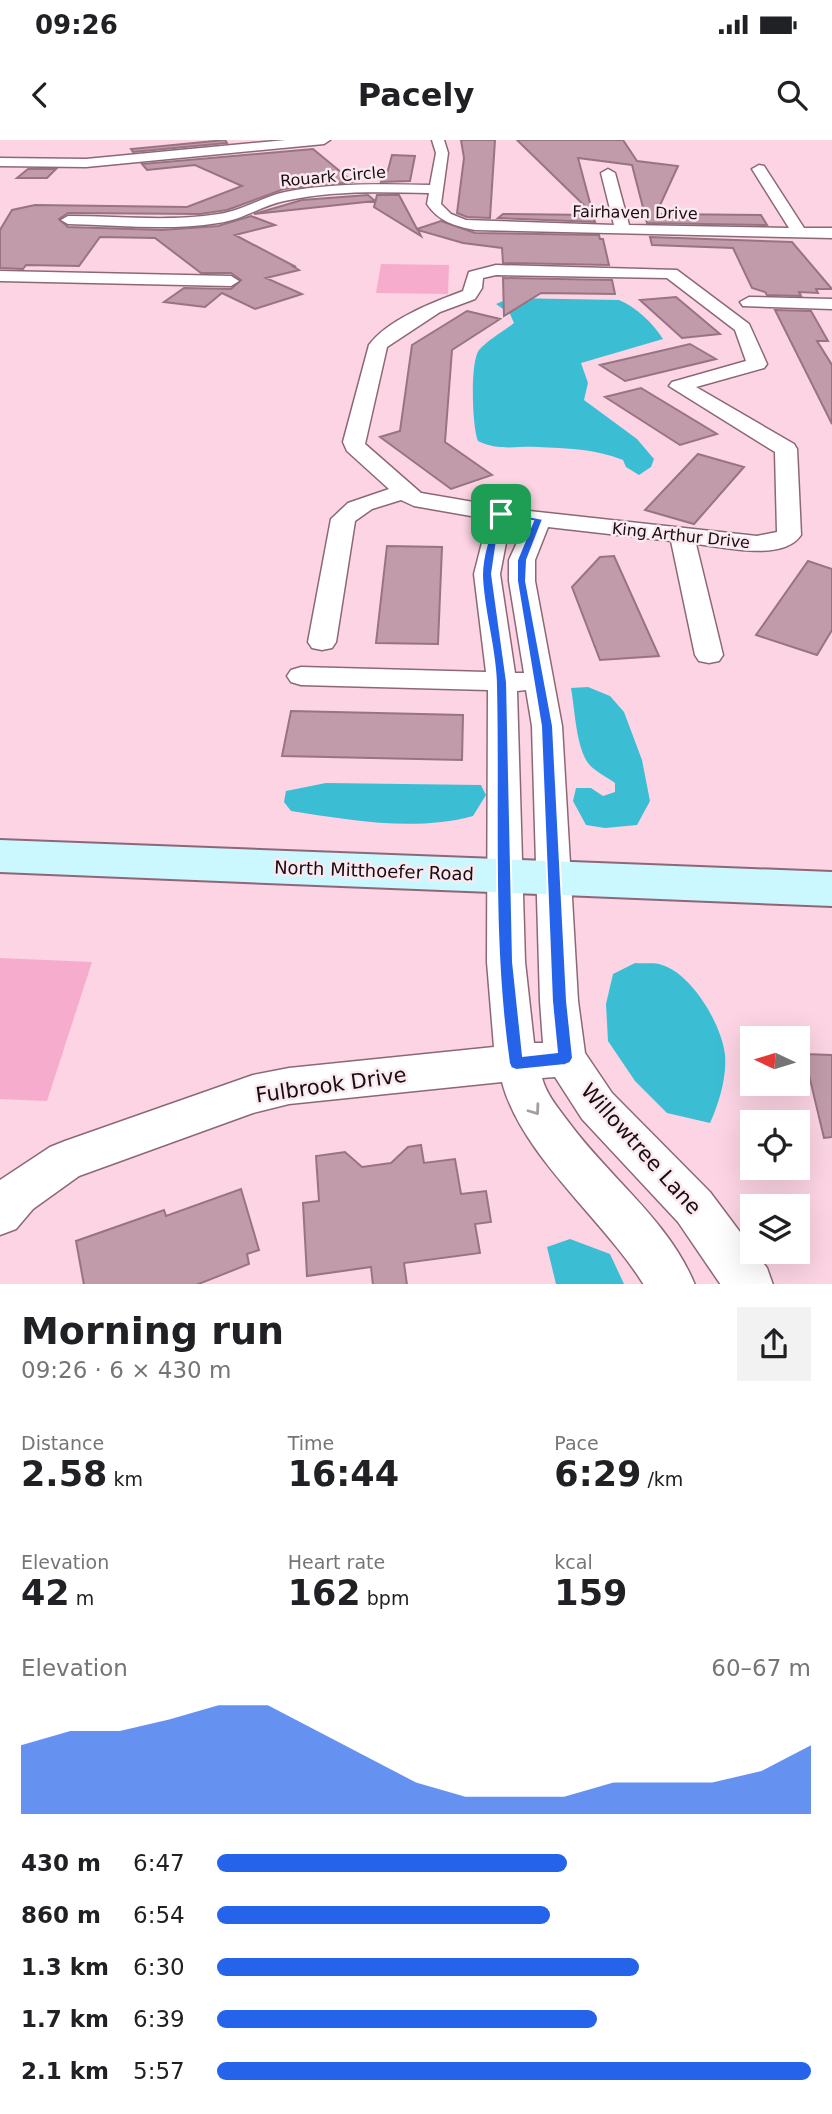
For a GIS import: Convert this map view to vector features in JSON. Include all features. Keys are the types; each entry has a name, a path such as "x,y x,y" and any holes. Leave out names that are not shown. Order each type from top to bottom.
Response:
{"main road":[{"name":"North Mitthoefer Road","path":"0,856 832,889"}],"street":[{"path":"0,162 112,161 254,143 324,140"},
{"path":"437,189 442,153 438,140"},
{"path":"106,147 112,161"},
{"path":"759,169 799,232"},
{"path":"608,173 623,229"},
{"name":"Rouark Circle","path":"68,220 201,221 234,216 267,201 289,196 362,188 437,189"},
{"name":"Fairhaven Drive","path":"437,189 434,204 440,213 457,221 489,227 832,233"},
{"name":"King Arthur Drive","path":"496,270 671,273 743,328 757,364 679,386 786,449 790,532 785,539 767,544 682,535 520,516 414,499 405,491 354,442 378,345 386,337 433,308 469,295 474,288 475,275 496,270"},
{"path":"0,276 231,281"},
{"path":"750,302 832,304"},
{"path":"322,642 342,519 363,504 405,491"},
{"path":"520,516 493,540 487,574 502,682 503,875 510,1021 516,1063 527,1099 567,1155 646,1245 672,1284"},
{"name":"Willowtree Lane","path":"520,516 522,581 547,726 559,1001 565,1058 597,1106 694,1207 750,1284"},
{"path":"682,535 709,655"},
{"path":"301,676 540,683"},
{"name":"Fulbrook Drive","path":"0,1213 17,1194 65,1161 253,1094 289,1086 565,1058"}],"shaded area":[{"path":"381,264 449,265 448,294 376,293"},
{"path":"0,958 92,962 47,1101 0,1099"}],"water":[{"path":"510,298 619,300 638,311 654,327 663,339 581,363 588,383 584,400 637,439 654,459 651,467 639,475 626,467 623,460 602,453 559,448 500,447 478,441 473,394 476,357 483,346 514,323 510,314 496,304"},
{"path":"588,687 610,696 624,712 642,760 650,801 637,825 605,828 586,825 573,801 576,788 591,788 603,796 615,792 615,783 588,763 581,747 571,688"},
{"path":"326,783 481,785 486,795 473,816 451,821 405,824 291,811 284,802 286,791"},
{"path":"635,963 659,964 673,970 694,990 712,1016 723,1043 725,1072 722,1090 710,1123 667,1113 635,1081 608,1041 606,1004 613,974"},
{"path":"570,1239 610,1254 624,1284 556,1284 547,1247"}],"building":[{"path":"225,140 227,143 133,152 131,149"},
{"path":"461,140 495,140 490,218 467,217 457,213 464,158"},
{"path":"517,140 623,140 637,161 678,166 656,214 761,215 767,225 647,223 632,165 578,158 593,214"},
{"path":"313,149 353,182 284,189 227,210 200,214 68,213 59,219 68,227 162,230 218,226 251,216 275,225 235,235 296,267 299,270 266,278 302,294 255,309 222,293 205,307 164,302 184,288 231,289 241,280 231,273 201,273 155,238 100,237 79,266 26,265 23,269 0,268 0,230 12,210 35,205 187,207 242,186 195,165 147,170 142,164"},
{"path":"392,155 415,156 410,181 381,182 384,169 387,174"},
{"path":"28,169 56,169 47,178 17,178"},
{"path":"368,195 375,201 254,214 302,200"},
{"path":"377,195 399,195 417,229 441,221 475,233 599,235 600,239 603,239 609,265 503,263 502,248 463,243 418,230 421,236 374,207"},
{"path":"503,214 593,215 595,222 498,218"},
{"path":"650,237 792,242 832,289 816,289 818,293 799,292 801,296 767,295 752,288 733,248 652,245"},
{"path":"503,278 612,280 615,294 541,293 504,316"},
{"path":"676,297 720,334 682,338 640,300"},
{"path":"775,310 811,311 828,341 817,341 832,365 832,424"},
{"path":"467,311 500,319 452,350 445,442 492,475 451,489 380,437 400,431 412,345"},
{"path":"690,344 716,359 625,381 600,365"},
{"path":"641,388 717,434 680,445 605,397"},
{"path":"698,454 744,467 694,524 645,510"},
{"path":"387,546 442,547 438,644 376,643"},
{"path":"614,556 659,656 600,660 572,587 600,557"},
{"path":"808,561 832,569 832,630 817,655 756,635"},
{"path":"291,711 463,715 462,760 282,756"},
{"path":"810,1054 832,1055 832,1137 824,1138 810,1079"},
{"path":"421,1145 424,1163 455,1159 461,1194 486,1191 491,1222 475,1224 480,1253 404,1263 407,1284 373,1284 371,1267 307,1276 303,1203 319,1201 316,1156 345,1152 362,1167 391,1163 408,1147"},
{"path":"241,1189 259,1250 247,1254 249,1264 199,1284 84,1284 76,1241 164,1210 166,1216"}],"route":[{"path":"501,514 539,519 522,560 522,581 547,726 559,1001 565,1058 516,1063 506,962 502,682 487,574 501,514"}]}
